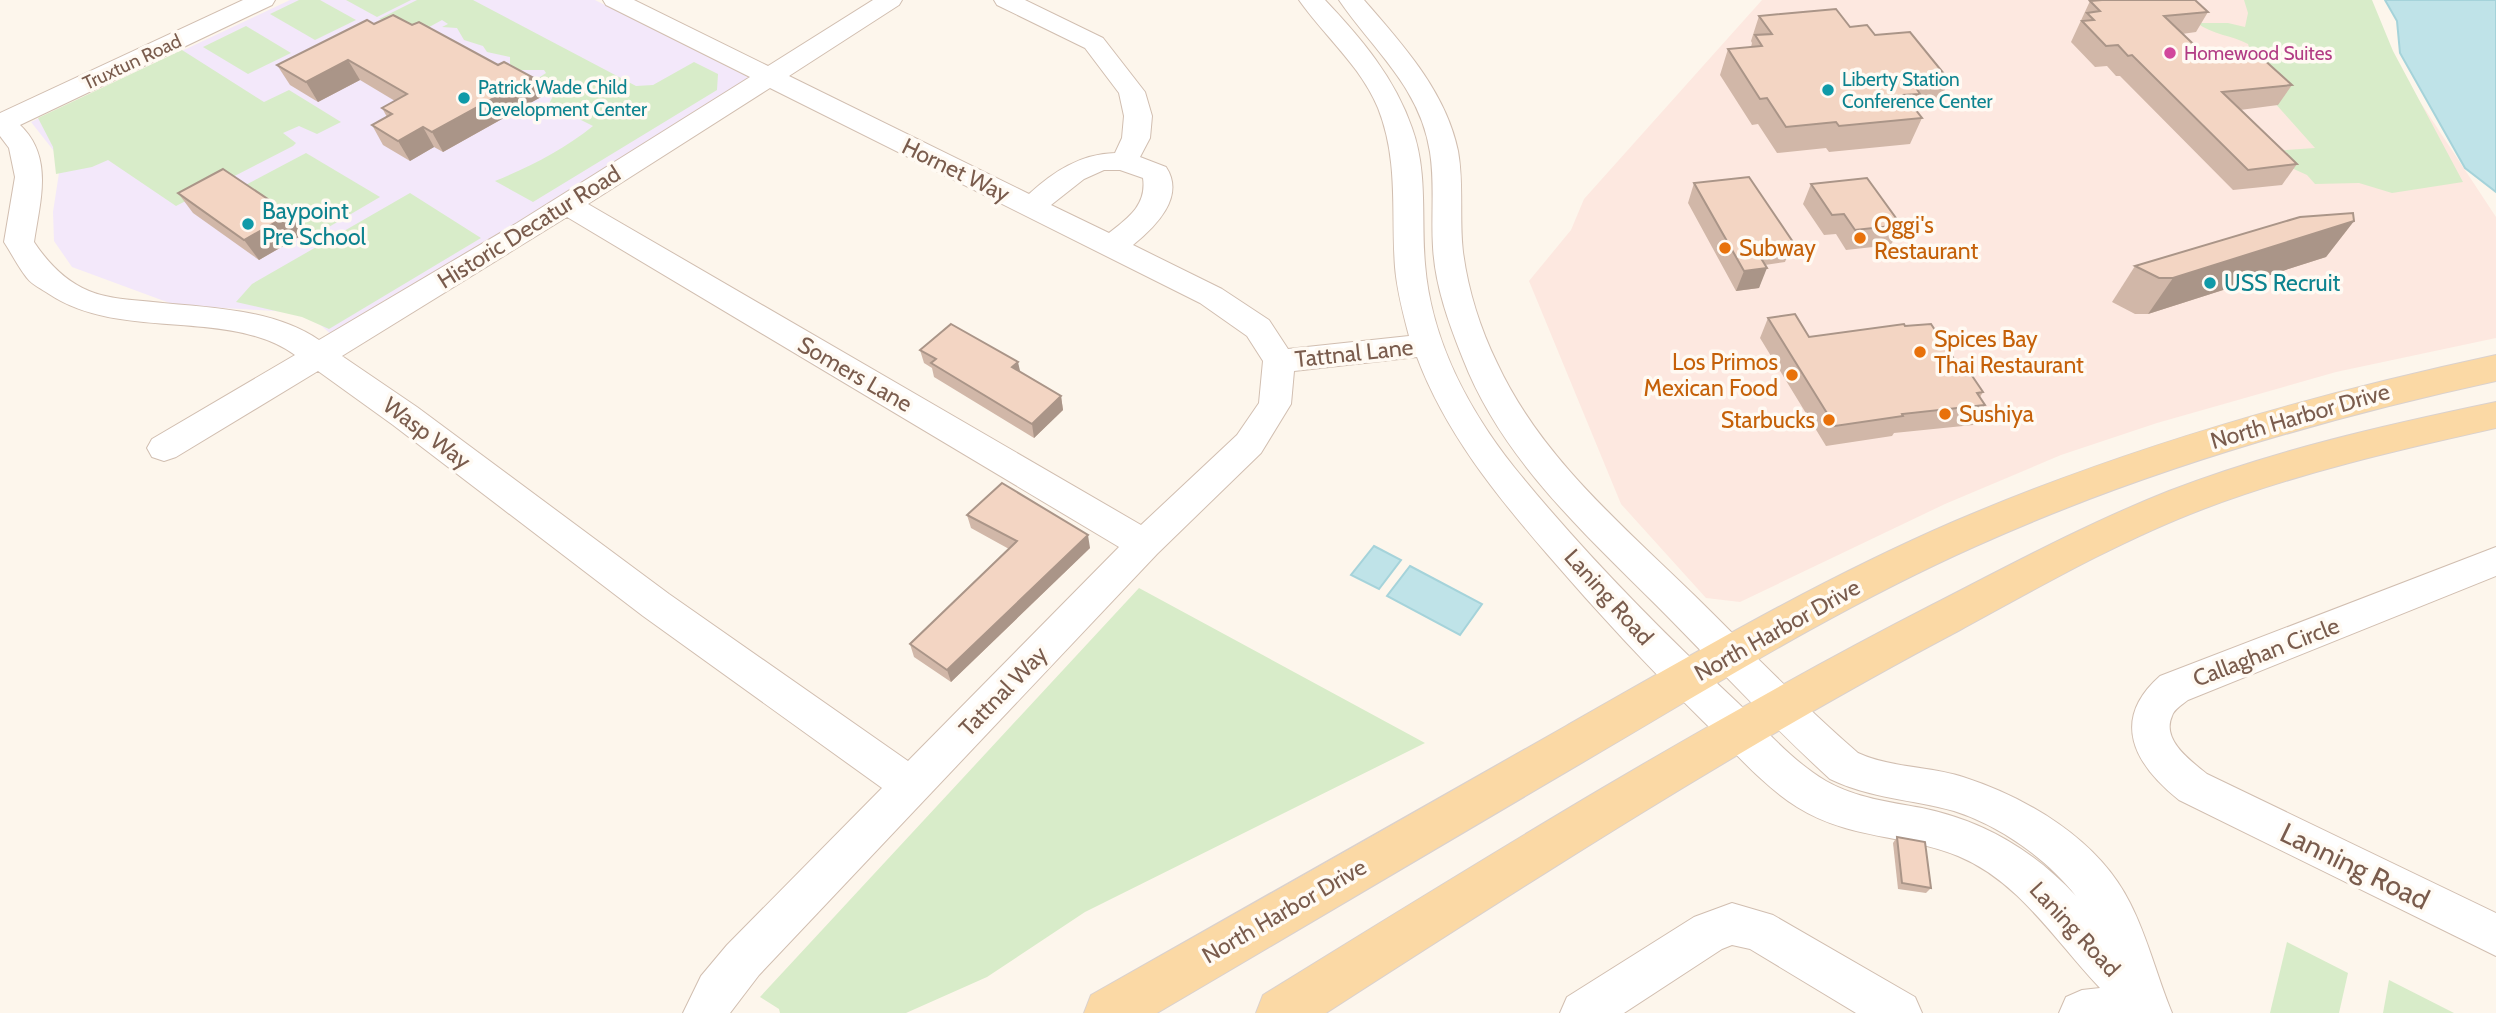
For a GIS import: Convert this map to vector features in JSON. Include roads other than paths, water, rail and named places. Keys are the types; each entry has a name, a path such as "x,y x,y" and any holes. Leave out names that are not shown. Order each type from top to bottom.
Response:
{"main road":[{"name":"North Harbor Drive","path":"1109,1013 1686,679 1807,611 1911,559 2101,478 2288,417 2395,389 2495,368"},
{"name":"North Harbor Drive","path":"1282,1013 1512,867 1739,730 1961,609 2183,501 2324,453 2496,415"}],"street":[{"name":"Hornet Way","path":"615,0 1211,296 1258,328 1279,361"},
{"name":"Historic Decatur Road","path":"164,449 566,204 890,0"},
{"path":"1006,0 1094,43 1132,92 1138,116 1136,138 1124,161"},
{"name":"Laning Road","path":"1311,0 1362,55 1386,94 1399,123 1407,158 1411,276 1428,345 1436,369 1464,420 1503,477 1553,537 1686,679 1785,775 1815,796 1856,815 1963,839 2021,871 2052,899 2146,1009"},
{"name":"Laning Road","path":"1351,0 1401,59 1423,95 1435,124 1444,152 1448,251 1457,299 1480,362 1511,421 1534,452 1593,518 1830,754 1855,772 1879,779 1928,786 1980,800 2026,825 2058,850 2101,894 2114,915 2146,1009"},
{"name":"Truxtun Road","path":"1,123 243,3"},
{"name":"Wasp Way","path":"1,123 24,146 31,173 19,242 39,273 80,300 131,312 225,320 273,330 298,341 656,605 912,786"},
{"path":"1031,207 1066,176 1101,161 1139,164 1157,173 1161,188 1157,203 1149,214 1112,247"},
{"name":"Somers Lane","path":"566,204 1144,544"},
{"name":"Tattnal Lane","path":"1279,361 1428,345"},
{"name":"Tattnal Way","path":"706,1013 717,992 743,960 1144,544 1249,444 1275,404 1279,361"},
{"name":"Callaghan Circle","path":"2213,797 2175,774 2156,749 2150,731 2151,718 2155,706 2164,695 2174,688 2496,561"},
{"name":"Lanning Road","path":"2213,797 2496,935"},
{"path":"1583,1013 1709,932 1731,924 1745,926 1775,939 1899,1013"},
{"path":"2082,1013 2146,1009"}],"water":[{"path":"2385,0 2496,0 2496,192 2465,168 2400,53 2397,21"},
{"path":"1374,546 1401,560 1379,589 1351,575"},
{"path":"1410,566 1482,604 1460,635 1387,596"}],"place":[{"name":"Homewood Suites","path":"2170,53"},
{"name":"Liberty Station Conference Center","path":"1828,90"},
{"name":"Patrick Wade Child Development Center","path":"464,98"},
{"name":"Baypoint Pre School","path":"248,224"},
{"name":"Oggi's Restaurant","path":"1860,238"},
{"name":"Subway","path":"1725,248"},
{"name":"USS Recruit","path":"2210,283"},
{"name":"Spices Bay Thai Restaurant","path":"1920,352"},
{"name":"Los Primos Mexican Food","path":"1792,375"},
{"name":"Sushiya","path":"1945,414"},
{"name":"Starbucks","path":"1829,420"}]}
